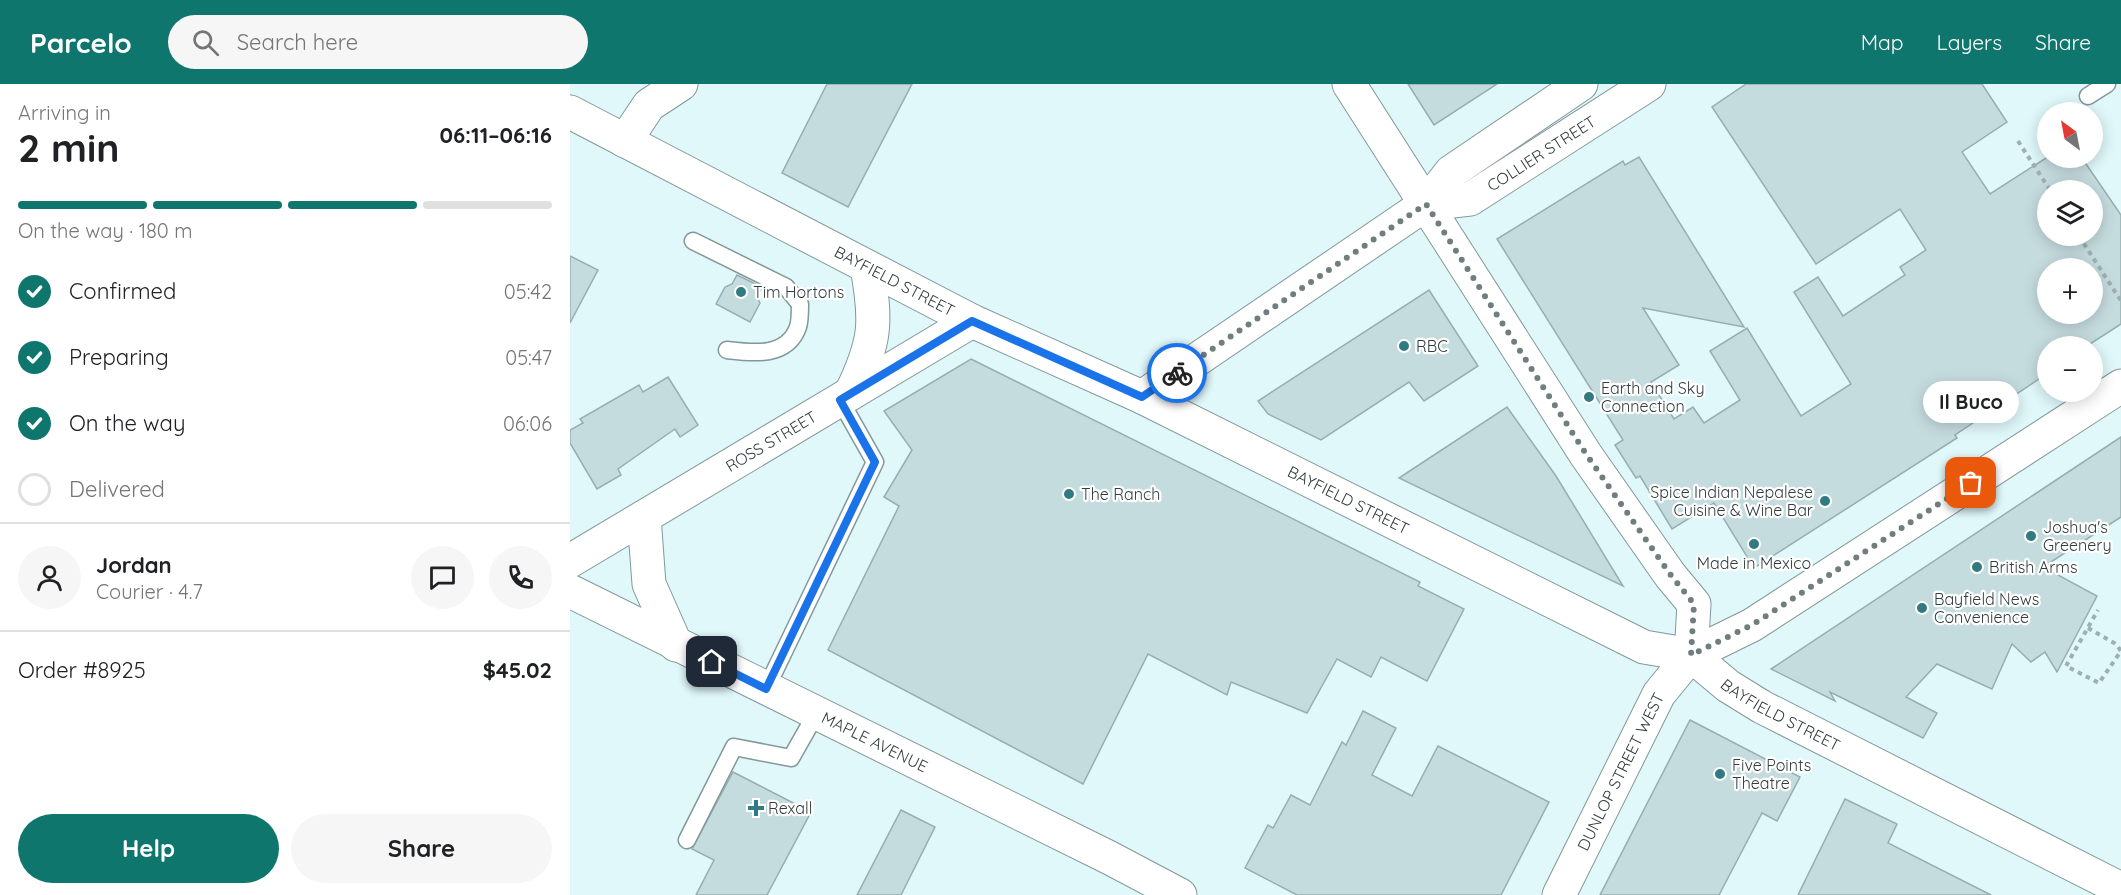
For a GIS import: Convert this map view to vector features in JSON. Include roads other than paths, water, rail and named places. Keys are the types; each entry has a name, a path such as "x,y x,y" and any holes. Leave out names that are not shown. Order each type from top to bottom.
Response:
{"main road":[{"path":"625,141 649,105 681,84"},
{"path":"1349,84 1586,454 1670,574 1694,604 1691,655 1752,625 2121,386"},
{"name":"COLLIER STREET","path":"1142,397 1426,204 1451,172 1581,84"},
{"name":"COLLIER STREET","path":"1426,204 1470,199 1650,84"},
{"name":"BAYFIELD STREET","path":"570,112 972,321 1142,397 1644,647 1691,655 1728,686 1762,707 2121,889"},
{"path":"845,397 867,362 874,335 874,304 867,267"},
{"name":"ROSS STREET","path":"570,561 972,321"},
{"path":"644,517 649,584 676,645"},
{"name":"MAPLE AVENUE","path":"570,591 1100,852 1180,895"},
{"name":"DUNLOP STREET WEST","path":"1559,895 1659,694 1691,655"}],"lane":[{"path":"2088,96 2107,84"},
{"path":"693,241 786,287 800,304 798,328 782,347 761,354 727,350"},
{"path":"766,689 875,462 845,397"},
{"path":"687,840 734,747 791,758 816,714"}],"place":[{"name":"Tim Hortons","path":"741,292"},
{"name":"RBC","path":"1404,346"},
{"name":"Earth and Sky Connection","path":"1589,397"},
{"name":"Il Buco","path":"1971,483"},
{"name":"The Ranch","path":"1069,494"},
{"name":"Spice Indian Nepalese Cuisine & Wine Bar","path":"1825,501"},
{"name":"Joshua's Greenery","path":"2031,536"},
{"name":"Made in Mexico","path":"1754,544"},
{"name":"British Arms","path":"1977,567"},
{"name":"Bayfield News Convenience","path":"1922,608"},
{"name":"Five Points Theatre","path":"1720,774"},
{"name":"Rexall","path":"756,808"}]}
